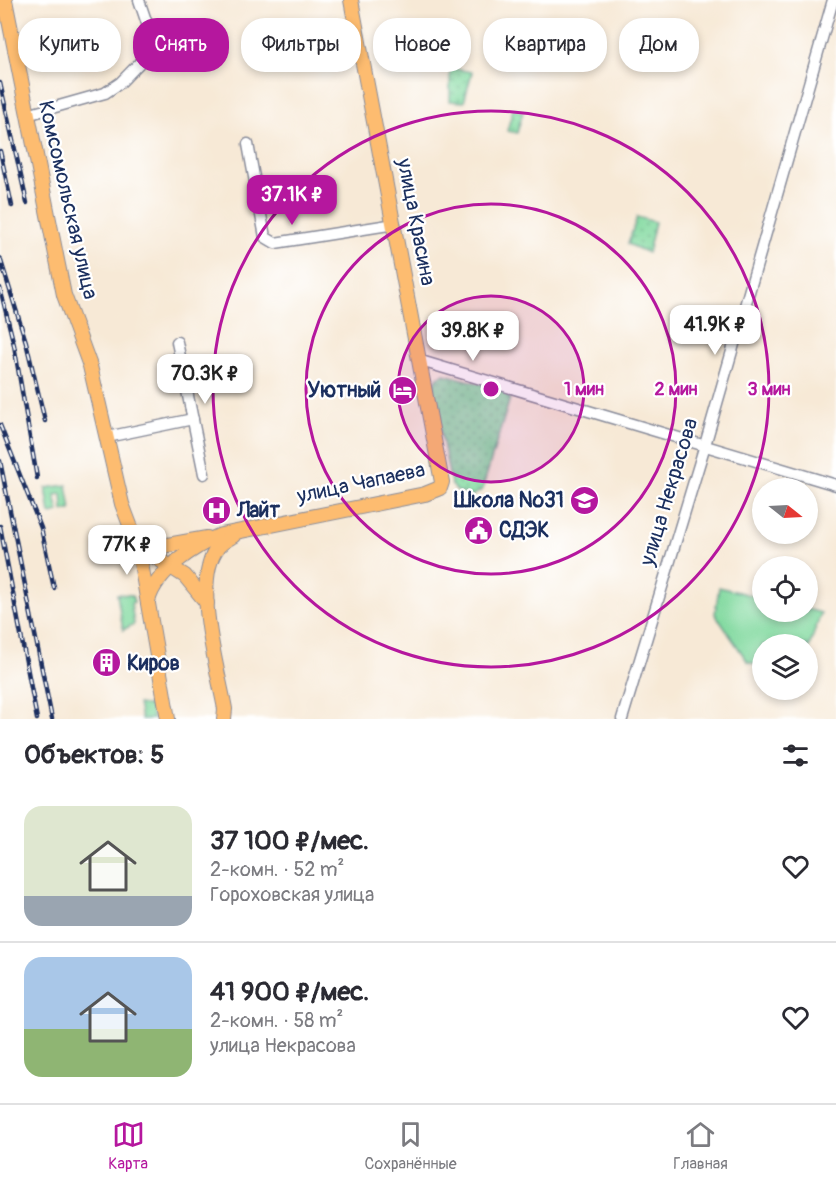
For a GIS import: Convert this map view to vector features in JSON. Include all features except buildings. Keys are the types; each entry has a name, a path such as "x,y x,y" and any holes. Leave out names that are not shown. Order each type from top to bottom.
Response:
{"main road":[{"name":"Комсомольская улица","path":"5,0 64,295 83,340 122,504 141,548 169,719"},
{"name":"улица Красина","path":"351,0 442,474 440,488"},
{"name":"улица Чапаева","path":"141,548 221,535 425,494 440,488"},
{"path":"226,716 207,603 207,575 220,545 245,529"},
{"name":"улица Чапаева","path":"148,601 157,584 173,567 198,546 221,535"},
{"path":"141,548 190,580 207,603"}],"street":[{"path":"27,115 105,93 131,72 155,47 139,0"},
{"name":"улица Некрасова","path":"622,719 705,445 833,0"},
{"path":"248,144 265,237 275,243 395,224"},
{"path":"177,342 204,474"},
{"path":"421,361 836,485"},
{"path":"107,437 193,419"}],"green space":[{"path":"450,72 472,72 464,102 450,101"},
{"path":"513,109 523,112 517,133 507,131"},
{"path":"637,217 655,222 648,253 628,244"},
{"path":"444,374 505,390 510,398 482,490 472,496 457,491 451,484 432,387 438,377"},
{"path":"67,485 71,510 63,511 62,494 55,495 59,512 50,514 46,488"},
{"path":"719,587 752,595 752,622 818,622 814,634 752,634 752,663 748,662 715,614"},
{"path":"117,594 132,595 134,602 131,603 134,624 123,630"},
{"path":"138,704 150,706 153,719 141,719"}],"railway":[{"path":"0,83 27,203"},
{"path":"0,151 12,206"},
{"path":"0,258 26,342 45,421"},
{"path":"0,288 14,345 37,478"},
{"path":"0,425 41,528 54,588"},
{"path":"0,461 52,719"},
{"path":"0,526 37,719"}],"place":[{"name":"Уютный","path":"402,390"},
{"name":"Школа №31","path":"585,500"},
{"name":"Лайт","path":"216,510"},
{"name":"СДЭК","path":"478,530"},
{"name":"Киров","path":"106,663"}]}
